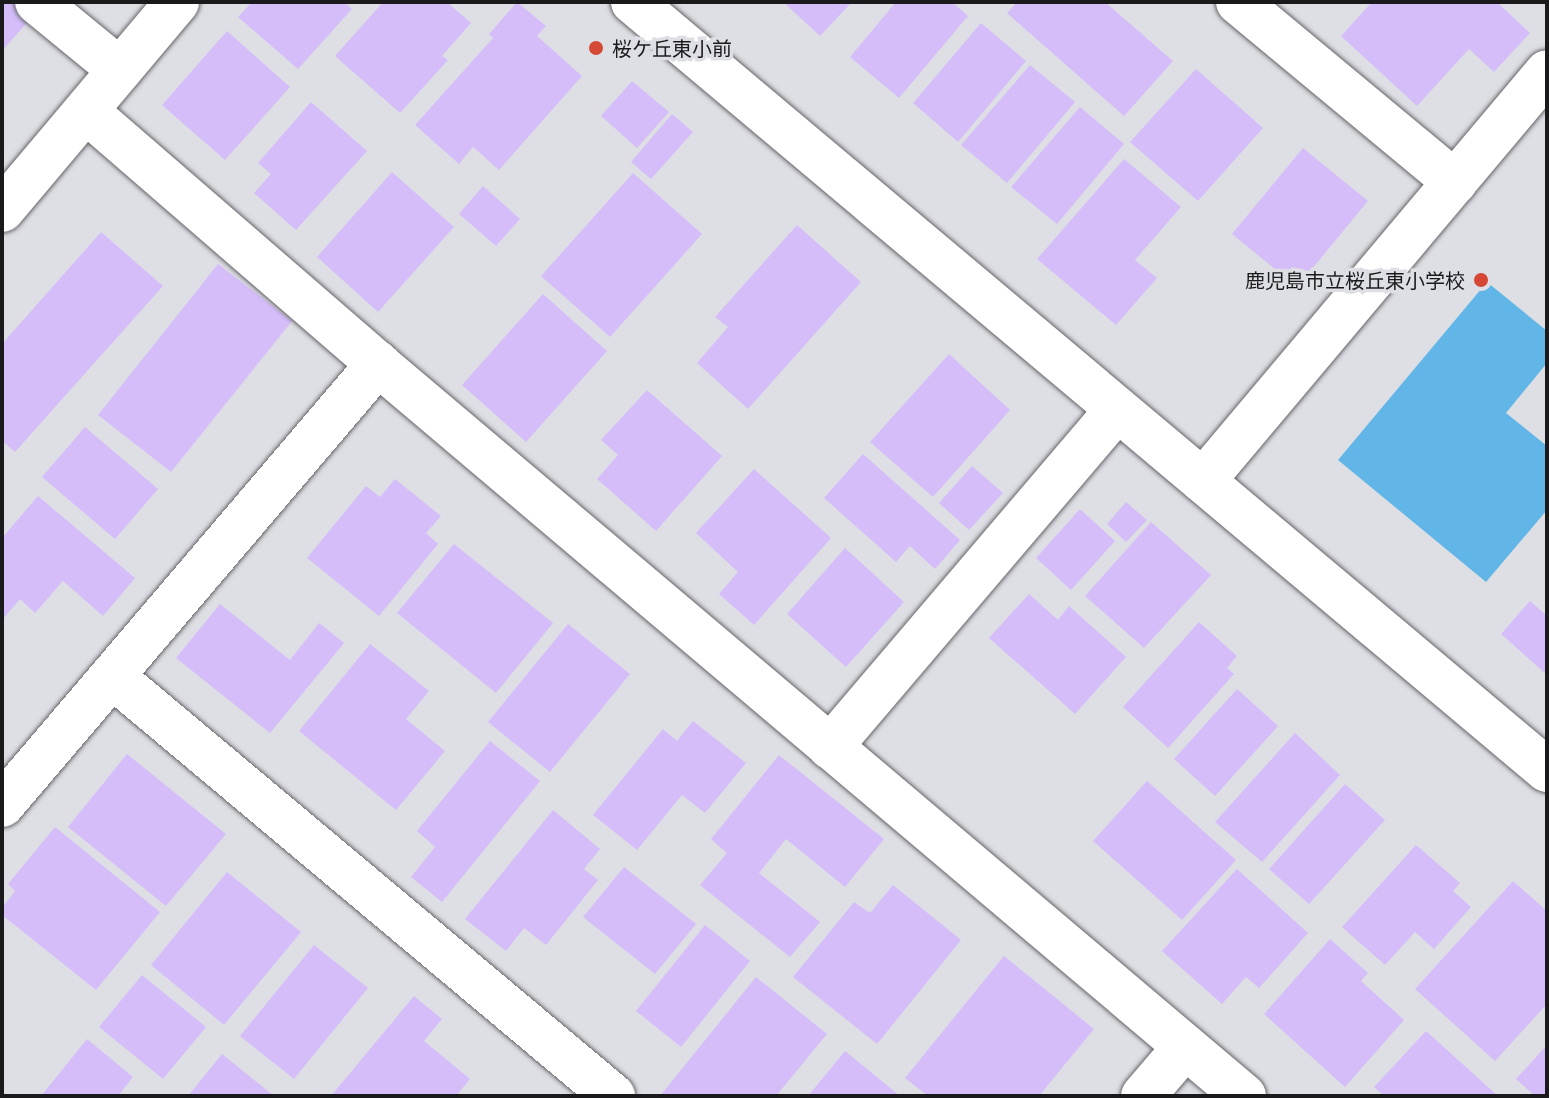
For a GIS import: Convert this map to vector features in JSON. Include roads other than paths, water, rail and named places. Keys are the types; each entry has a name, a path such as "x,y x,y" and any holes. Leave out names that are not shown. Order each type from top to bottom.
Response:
{"street":[{"path":"37,2 120,70"},
{"path":"2,210 177,2"},
{"path":"633,2 1547,770"},
{"path":"1238,2 1455,182"},
{"path":"1203,481 1547,72"},
{"path":"86,111 378,364 1244,1096"},
{"path":"2,805 378,364"},
{"path":"830,747 1117,410"},
{"path":"112,676 613,1096"},
{"path":"1143,1096 1185,1047"}],"water":[{"path":"1487,282 1547,331 1547,363 1506,413 1547,446 1547,510 1486,582 1338,460"}],"place":[{"name":"桜ケ丘東小前","path":"596,48"},
{"name":"鹿児島市立桜丘東小学校","path":"1481,280"}]}
